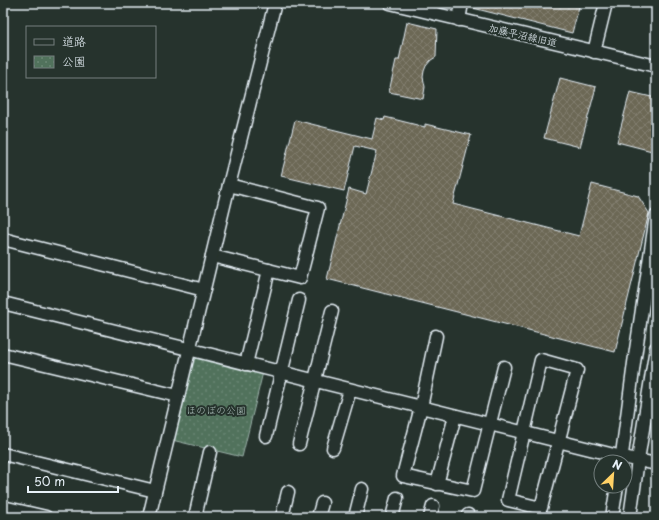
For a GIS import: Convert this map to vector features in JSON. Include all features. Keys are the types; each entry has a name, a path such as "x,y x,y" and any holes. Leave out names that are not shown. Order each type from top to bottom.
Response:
{"street":[{"path":"149,517 229,185 275,3"},
{"name":"加藤平沼線旧道","path":"390,3 656,66"},
{"path":"459,20 462,3"},
{"path":"594,52 606,3"},
{"path":"212,256 300,278 318,208 229,185"},
{"path":"628,454 634,362 656,216"},
{"path":"3,239 204,290"},
{"path":"246,364 269,270"},
{"path":"266,436 299,300"},
{"path":"3,303 609,454"},
{"path":"299,444 332,311"},
{"path":"436,336 421,407 403,476 472,491 504,367"},
{"path":"629,454 656,348"},
{"path":"3,354 178,396"},
{"path":"541,360 577,370 541,508 508,500 523,432 541,360"},
{"path":"333,448 350,390"},
{"path":"437,484 455,416"},
{"path":"195,517 210,452"},
{"path":"3,454 155,491"},
{"path":"633,460 656,464"},
{"path":"355,517 362,489"},
{"path":"282,517 288,492"},
{"path":"612,517 616,494"},
{"path":"629,494 630,517"},
{"path":"392,517 397,498"},
{"path":"318,517 322,503"},
{"path":"3,507 46,517"}],"green space":[{"name":"ほのぼの公園","path":"198,355 263,372 242,457 172,440 193,357"}],"building":[{"path":"469,3 580,3 572,33 469,7"},
{"path":"407,22 437,29 436,57 431,60 424,71 423,77 425,87 423,99 389,92 396,60 399,60"},
{"path":"560,78 596,87 580,147 544,138"},
{"path":"630,92 656,98 656,152 617,142"},
{"path":"385,117 425,127 425,124 471,135 453,204 579,236 592,184 638,196 649,213 615,352 327,279 349,189 366,194 377,151 355,146 344,191 281,176 295,120 372,139 377,118 384,120"}]}
